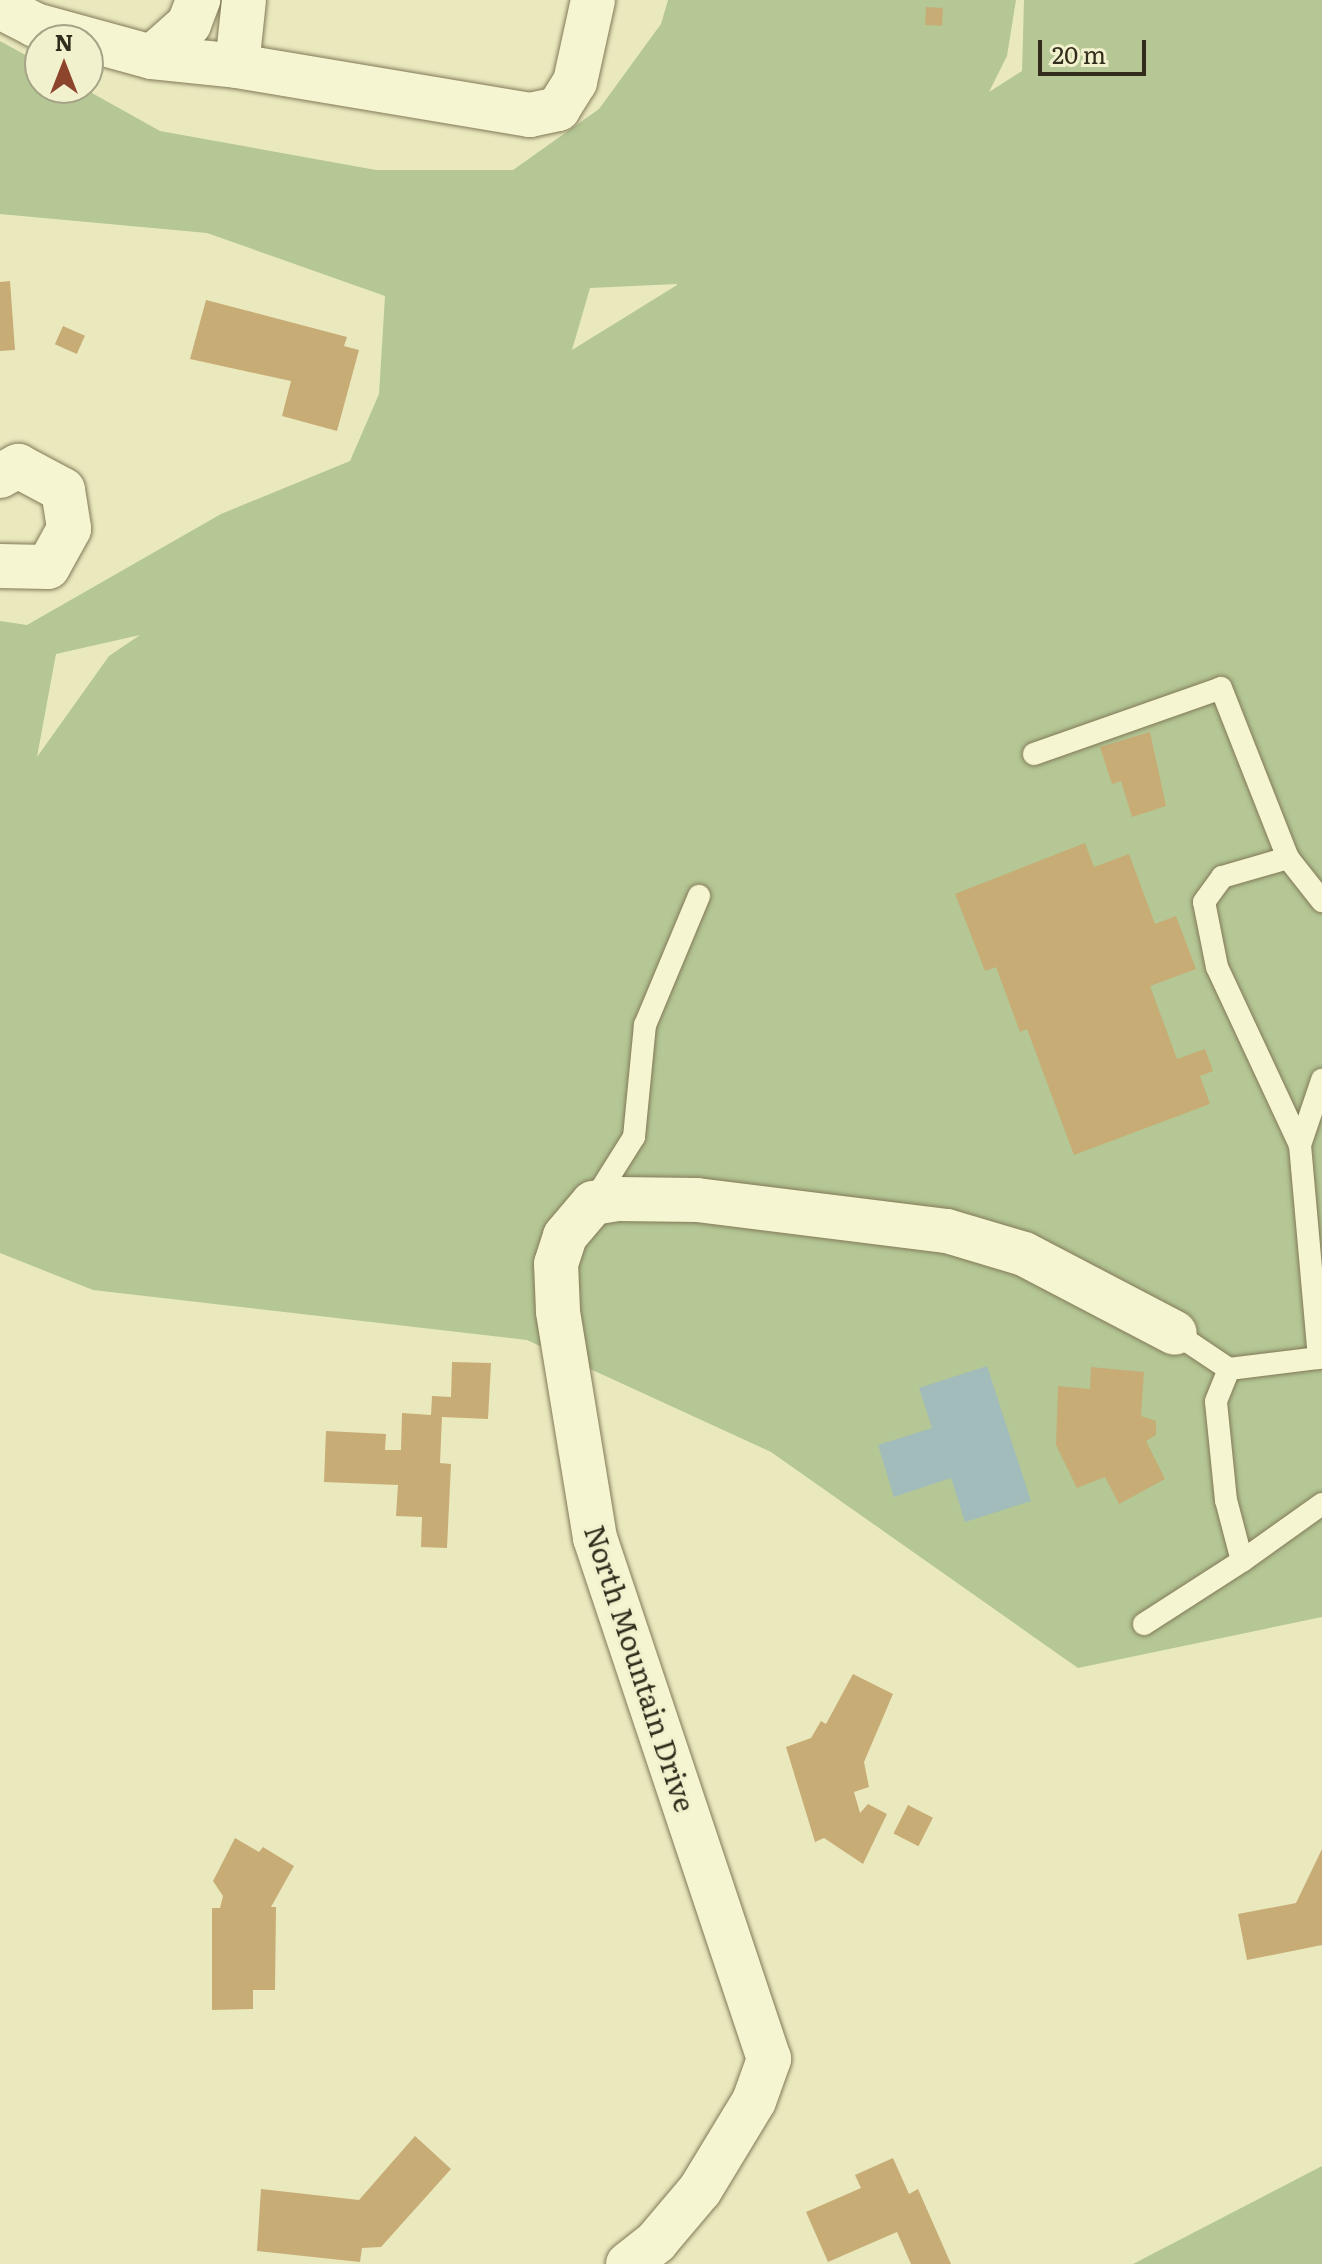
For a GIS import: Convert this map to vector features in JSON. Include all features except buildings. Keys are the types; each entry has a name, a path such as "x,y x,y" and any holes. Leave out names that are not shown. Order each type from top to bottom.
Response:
{"street":[{"path":"152,57 189,24 198,0"},
{"path":"237,66 244,0"},
{"path":"0,7 35,25 152,57 237,66 530,115 558,109 575,82 593,0"},
{"path":"0,476 18,466 63,490 69,529 48,567 0,566"},
{"path":"593,1203 697,1200 947,1231 1024,1254 1175,1333"},
{"name":"North Mountain Drive","path":"593,1203 565,1236 556,1264 558,1311 595,1538 769,2059 754,2101 700,2190 656,2242 628,2264"}],"lane":[{"path":"1034,754 1221,688 1288,858 1322,901"},
{"path":"1175,1333 1229,1369 1320,1360 1300,1145 1217,967 1204,902 1222,877 1288,858"},
{"path":"593,1203 634,1137 645,1025 699,896"},
{"path":"1300,1145 1322,1080"},
{"path":"1229,1369 1216,1402 1226,1500 1242,1561"},
{"path":"1144,1624 1242,1561 1322,1504"}],"green space":[{"path":"668,0 1016,0 1007,56 989,92 1022,71 1024,0 1322,0 1322,1617 1078,1668 771,1452 527,1340 93,1290 0,1253 0,621 27,625 221,514 350,461 379,394 385,296 207,233 0,214 0,41 24,54 24,104 104,104 104,100 160,131 376,170 513,170 599,109 661,24","holes":["677,285 572,350 590,288","140,635 109,656 37,757 56,654"]},
{"path":"1322,2166 1322,2264 1133,2264"}],"water":[{"path":"987,1366 1031,1501 965,1522 951,1478 894,1497 878,1445 932,1428 919,1388"}]}
